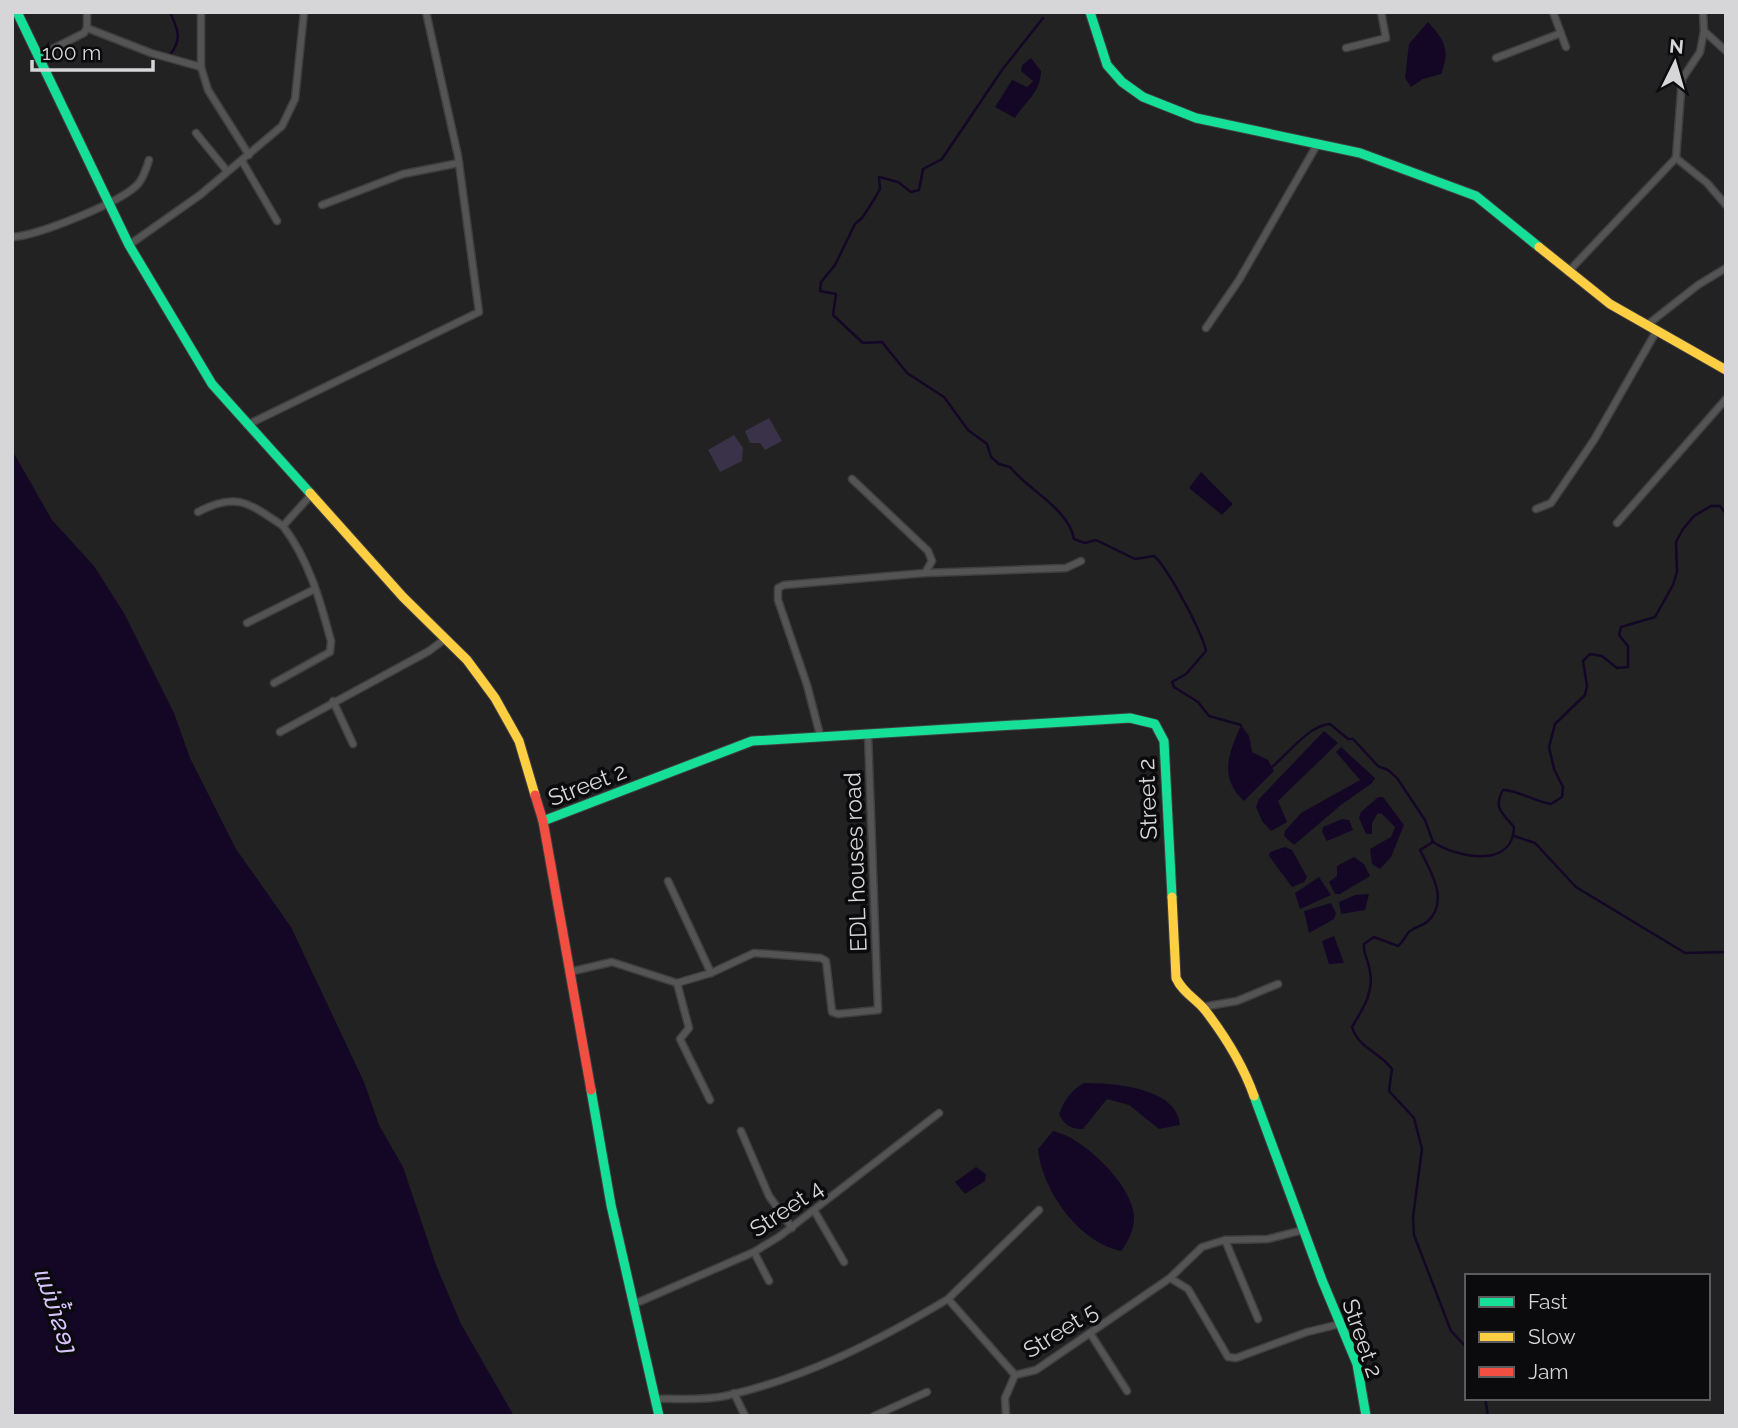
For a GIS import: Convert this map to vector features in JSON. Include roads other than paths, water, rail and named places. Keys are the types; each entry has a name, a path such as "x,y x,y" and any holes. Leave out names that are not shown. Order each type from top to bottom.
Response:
{"street":[{"path":"87,12 87,28"},
{"path":"201,12 201,67 208,90 249,155"},
{"path":"129,244 200,195 282,126 295,99 304,12"},
{"path":"247,425 479,312 459,163 426,12"},
{"path":"1090,12 1099,48 1107,65 1122,82 1143,97 1196,118 1318,143 1411,170 1476,196 1610,304 1726,370"},
{"path":"1346,48 1386,38 1381,12"},
{"path":"1553,12 1566,47"},
{"path":"1568,272 1676,158 1682,79 1700,52 1704,31 1703,12"},
{"path":"16,15 129,244 212,384 311,495 467,660 488,688 513,730 543,821 611,1205 659,1416"},
{"path":"38,56 75,38 87,28"},
{"path":"87,28 151,53 201,67"},
{"path":"1704,31 1726,51"},
{"path":"1496,58 1561,33"},
{"path":"196,133 227,171"},
{"path":"1206,328 1239,279 1318,143"},
{"path":"1676,158 1707,183 1726,205"},
{"path":"12,237 55,226 93,211 136,187 149,160"},
{"path":"242,161 278,221"},
{"path":"322,205 403,174 459,163"},
{"path":"1647,325 1688,292 1726,268"},
{"path":"1536,509 1551,503 1594,440 1657,330"},
{"path":"1617,523 1726,400"},
{"path":"852,480 928,551 932,561 925,573"},
{"path":"283,526 311,495"},
{"path":"198,512 214,503 242,501 283,526 296,544 315,589 331,641 330,652 274,683"},
{"path":"820,735 807,685 778,600 778,588 784,584 925,573 1066,568 1081,561"},
{"path":"247,622 315,589"},
{"path":"280,732 429,651 445,639"},
{"path":"333,702 353,744"},
{"name":"Street 2","path":"543,821 732,746 774,737 868,734 1100,718 1138,719 1155,724 1164,741 1176,978 1181,989 1202,1007 1236,1055 1249,1081 1274,1142 1303,1230 1357,1364 1366,1416"},
{"name":"EDL houses road","path":"711,973 754,953 821,958 826,961 829,1006 832,1012 838,1014 878,1010 868,734"},
{"path":"569,972 612,962 677,983 711,973 667,881"},
{"path":"677,983 689,1028 680,1039 710,1100"},
{"path":"1202,1007 1237,1001 1278,984"},
{"name":"Street 4","path":"634,1304 754,1251 792,1228 939,1113"},
{"path":"741,1131 769,1196 792,1228"},
{"path":"655,1399 723,1396 796,1374 872,1344 948,1299 1039,1210"},
{"path":"815,1212 844,1262"},
{"name":"Street 5","path":"948,1299 1015,1375 1036,1370 1170,1278 1202,1247 1225,1240 1268,1239 1303,1230"},
{"path":"1225,1240 1258,1319"},
{"path":"754,1251 769,1281"},
{"path":"1170,1278 1188,1289 1228,1357 1236,1358 1265,1346 1340,1324"},
{"path":"1090,1333 1127,1391"},
{"path":"1006,1416 1004,1398 1015,1375"},
{"path":"874,1416 927,1392"},
{"path":"734,1393 745,1416"}],"water":[{"path":"1428,22 1444,46 1444,66 1441,74 1423,79 1411,87 1405,78 1409,44"},
{"path":"1031,58 1041,71 1040,78 1035,91 1015,118 995,107 1012,80 1027,87 1033,81 1021,71 1022,65"},
{"name":"ແມ່ນ້ຳຂອງ","path":"12,450 52,520 94,566 124,613 174,713 190,758 236,849 291,927 364,1082 379,1125 403,1167 436,1265 461,1324 514,1416 12,1416"},
{"path":"1201,472 1233,504 1222,515 1189,488"},
{"path":"1241,725 1249,736 1252,752 1268,760 1274,771 1244,801 1236,792 1228,774 1230,755"},
{"path":"1324,731 1338,743 1278,801 1287,822 1271,831 1262,821 1256,807 1259,799"},
{"path":"1341,747 1375,778 1294,845 1284,836 1285,831 1301,813 1360,780 1336,752"},
{"path":"1378,797 1383,797 1404,825 1391,857 1380,869 1372,864 1370,849 1391,837 1395,827 1378,813 1372,823 1372,834 1366,834 1359,818 1361,812"},
{"path":"1342,819 1349,820 1353,830 1327,841 1322,832 1323,827"},
{"path":"1285,847 1292,850 1307,877 1304,882 1292,887 1269,856 1270,852"},
{"path":"1354,857 1364,864 1370,876 1340,894 1335,894 1329,882 1337,876 1337,866"},
{"path":"1319,877 1331,895 1300,909 1295,893"},
{"path":"1369,894 1365,910 1341,914 1339,902 1355,895"},
{"path":"1331,903 1336,913 1334,919 1309,933 1304,911"},
{"path":"1334,936 1344,963 1329,964 1322,941"},
{"path":"1084,1083 1126,1086 1156,1095 1168,1102 1176,1112 1180,1125 1159,1129 1129,1105 1107,1099 1083,1129 1071,1127 1059,1114 1068,1096"},
{"path":"1053,1131 1065,1135 1091,1152 1124,1189 1131,1202 1134,1220 1121,1251 1090,1237 1077,1226 1055,1197 1041,1165 1038,1149"},
{"path":"976,1167 986,1174 985,1181 965,1194 955,1182"}],"waterway":[{"path":"169,56 178,39 170,12"},
{"path":"1043,18 1002,70 942,159 923,169 919,190 911,192 898,182 879,177 880,189 862,218 855,224 835,265 821,282 820,291 836,294 833,315 863,343 882,342 907,373 944,397 968,430 987,444 991,457 999,464 1010,467 1056,509 1071,528 1074,539 1085,543 1096,540 1135,559 1154,556 1184,601 1206,651 1186,674 1172,682 1174,687 1198,702 1209,716 1241,725"},
{"path":"1465,1346 1451,1331 1414,1235 1413,1217 1422,1149 1414,1118 1389,1091 1392,1069 1359,1040 1352,1027 1370,987 1364,944 1374,937 1398,946 1410,931 1427,922 1434,914 1438,896 1436,886 1420,850 1433,842 1468,855 1494,855 1504,850 1511,841 1514,827 1499,806 1503,790 1551,804 1562,797 1563,787 1554,769 1549,747 1555,724 1585,695 1587,686 1583,661 1590,654 1602,656 1617,668 1628,667 1628,646 1619,635 1621,627 1655,617 1673,585 1677,572 1676,542 1683,529 1694,516 1711,506 1720,506 1726,514"},
{"path":"1272,767 1314,729 1330,724 1348,739 1353,739 1378,766 1397,778 1425,820 1433,842"},
{"path":"1514,836 1535,843 1576,887 1685,953 1726,952"},
{"path":"1485,1400 1488,1416"}]}
